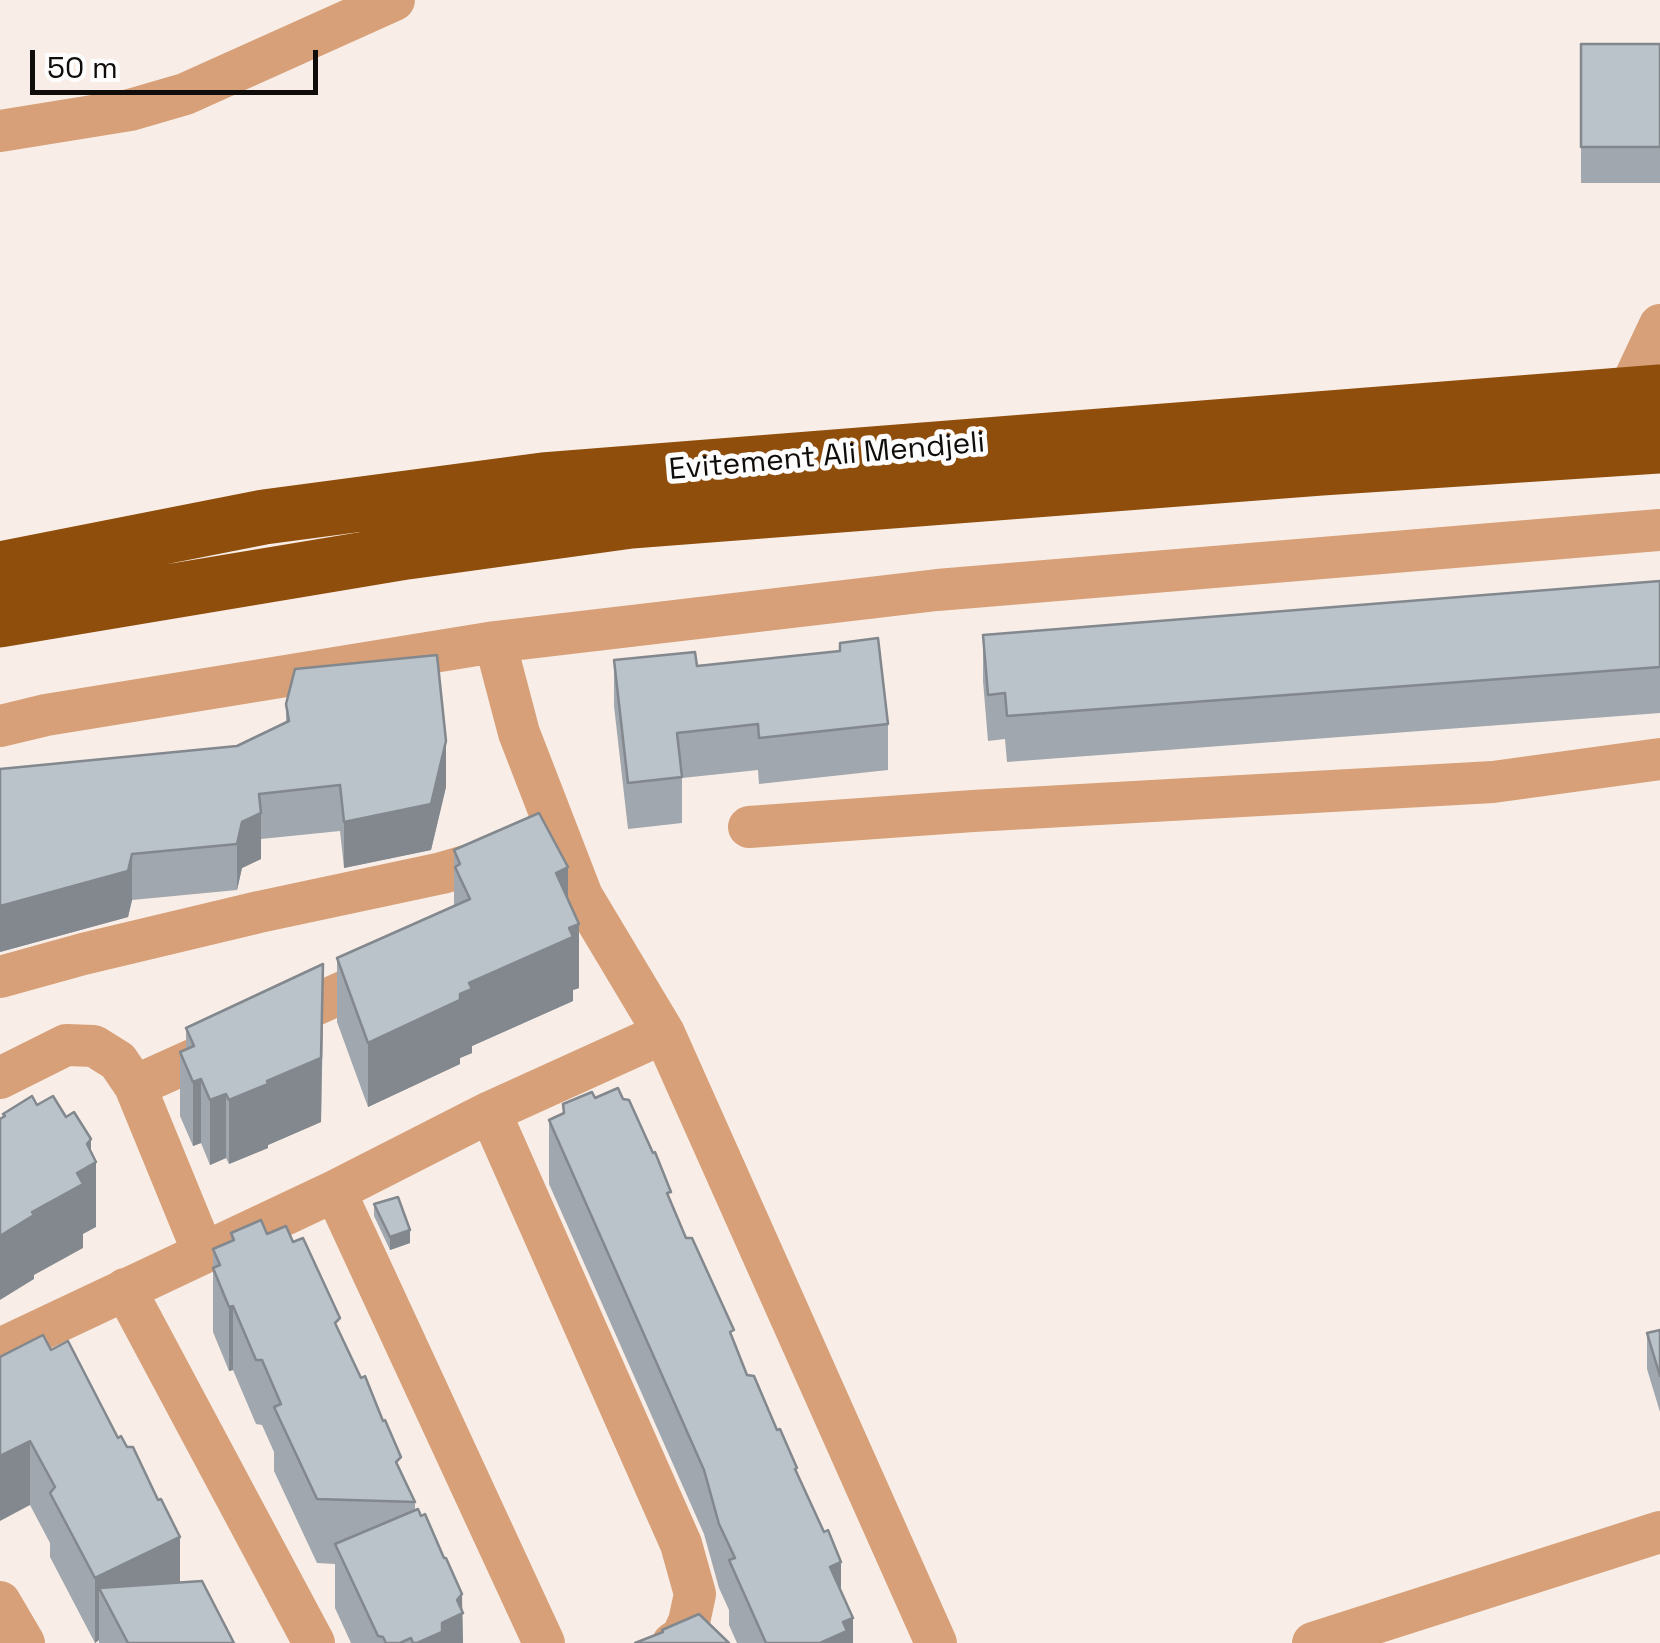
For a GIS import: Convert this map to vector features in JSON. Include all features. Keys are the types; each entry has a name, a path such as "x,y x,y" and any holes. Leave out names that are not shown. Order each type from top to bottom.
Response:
{"highway":[{"name":"Evitement Ali Mendjeli","path":"0,568 264,517 543,480 1643,394"},
{"name":"Evitement Ali Mendjeli","path":"0,620 406,552 632,522 1321,468 1660,446"}],"street":[{"path":"0,131 130,110 185,94 394,0"},
{"path":"1643,394 1660,326"},
{"path":"0,726 46,715 495,642 936,590 1660,530"},
{"path":"495,642 519,733 582,896 664,1033 936,1643"},
{"path":"750,827 1492,782 1660,760"},
{"path":"0,977 260,912 442,873 561,838"},
{"path":"135,1086 427,954"},
{"path":"0,1349 335,1191 490,1112 664,1033"},
{"path":"0,1078 66,1046 94,1046 118,1062 135,1086 203,1252"},
{"path":"490,1112 681,1544 695,1594 689,1622 682,1637 673,1643"},
{"path":"335,1191 544,1643"},
{"path":"125,1289 314,1643"},
{"path":"1313,1643 1660,1532"},
{"path":"0,1602 24,1643"}],"building":[{"path":"1581,44 1660,44 1660,147 1581,147"},
{"path":"1660,581 1660,667 1007,716 1005,693 988,695 983,635"},
{"path":"878,638 888,724 759,738 758,724 677,733 682,777 628,783 614,660 695,652 697,666 840,651 840,643"},
{"path":"437,655 446,741 431,804 344,822 340,785 259,794 261,813 242,822 237,844 132,854 128,871 0,906 0,769 237,746 289,721 286,704 295,669"},
{"path":"539,813 568,867 556,873 579,924 569,928 573,937 469,983 472,989 460,994 460,1000 368,1043 337,958 470,899 455,867 460,864 454,850"},
{"path":"323,964 321,1058 229,1100 226,1094 210,1100 201,1079 193,1082 180,1052 194,1046 186,1028"},
{"path":"618,1088 623,1099 629,1100 655,1152 686,1238 692,1238 734,1330 730,1332 747,1375 754,1376 841,1562 830,1567 853,1618 843,1622 847,1631 820,1643 766,1643 729,1560 735,1558 719,1524 704,1470 549,1120 564,1113 563,1104 592,1092 595,1098"},
{"path":"32,1096 37,1105 53,1096 66,1117 74,1112 91,1139 87,1144 96,1162 77,1173 83,1184 32,1212 34,1215 0,1236 0,1119"},
{"path":"398,1197 410,1230 390,1237 374,1204"},
{"path":"261,1220 267,1234 286,1226 293,1242 303,1238 340,1318 335,1323 361,1378 365,1376 401,1457 396,1462 415,1502 317,1499 274,1407 281,1404 262,1360 256,1360 213,1268 220,1265 213,1249 234,1240 231,1233"},
{"path":"1660,1330 1660,1376 1647,1333"},
{"path":"43,1335 51,1350 68,1341 118,1438 121,1436 127,1447 133,1447 180,1537 95,1578 50,1493 55,1487 30,1441 0,1456 0,1357"},
{"path":"418,1509 421,1516 425,1514 462,1594 457,1600 463,1613 442,1623 442,1632 417,1643 411,1638 386,1643 378,1636 335,1544"},
{"path":"202,1581 234,1643 128,1643 99,1588"},
{"path":"699,1614 729,1643 635,1643 663,1632"}]}
